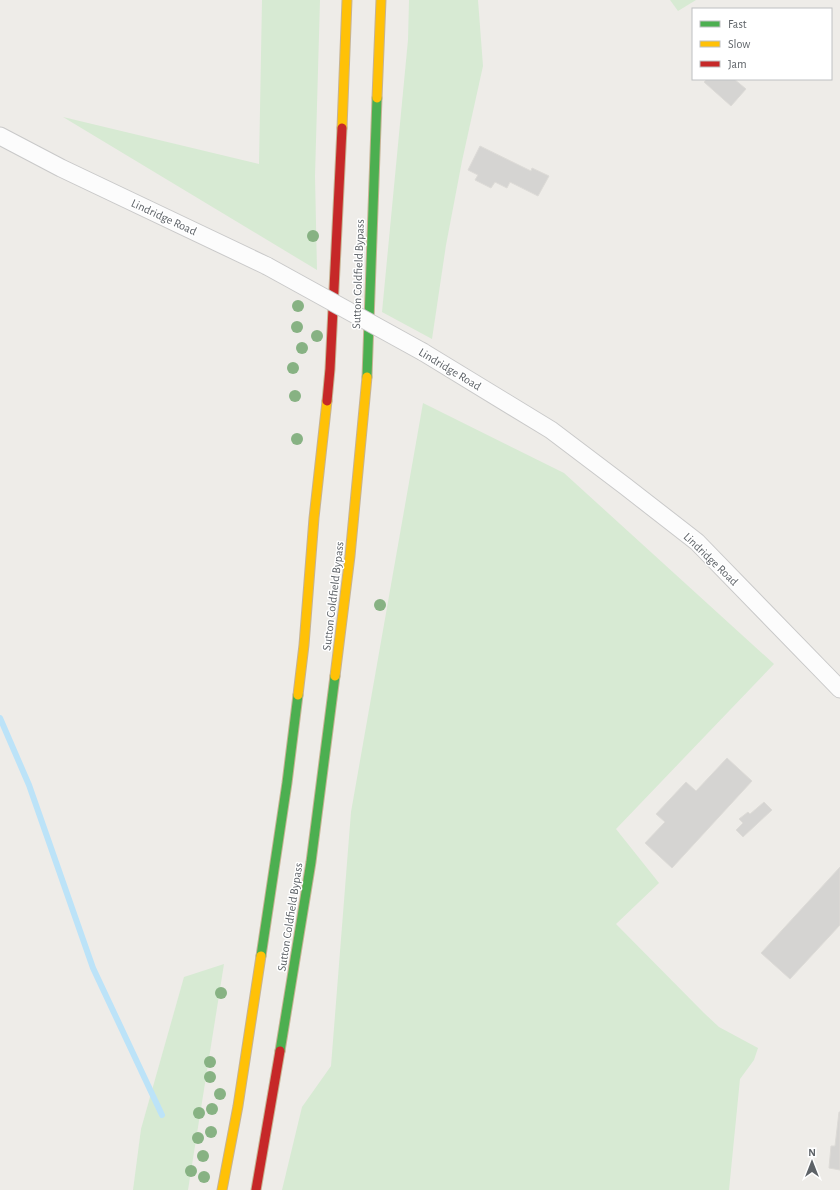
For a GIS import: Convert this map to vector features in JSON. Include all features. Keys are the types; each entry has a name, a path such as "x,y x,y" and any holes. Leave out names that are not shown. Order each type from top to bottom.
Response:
{"highway":[{"name":"Sutton Coldfield Bypass","path":"222,1190 238,1106 279,837 304,646 314,518 330,369 338,224 345,0"},
{"name":"Sutton Coldfield Bypass","path":"256,1190 312,862 350,556 367,372 381,0"}],"street":[{"name":"Lindridge Road","path":"0,136 61,168 266,266 423,352 551,430 696,542 840,689"}],"green space":[{"path":"262,0 320,0 315,176 317,270 63,117 259,164"},
{"path":"409,0 478,0 483,66 462,161 446,245 432,339 382,312 408,40"},
{"path":"670,0 696,0 678,11"},
{"path":"423,403 564,473 774,664 616,829 659,883 616,924 719,1027 758,1048 754,1060 740,1079 729,1190 282,1190 302,1107 331,1066 351,812"},
{"path":"224,964 188,1190 133,1190 141,1129 184,977"}],"building":[{"path":"706,80 735,80 746,89 731,106 704,82"},
{"path":"480,146 531,171 532,168 549,176 538,196 510,182 507,188 495,182 491,188 475,180 478,175 468,170"},
{"path":"727,758 752,781 672,868 645,843 665,822 656,814 686,782 696,791"},
{"path":"764,802 772,810 743,837 736,830 743,823 739,819 748,812 750,814"},
{"path":"840,867 840,925 790,979 761,953"},
{"path":"839,1112 840,1170 829,1168 831,1146 835,1146"}],"waterway":[{"path":"0,718 29,785 93,968 162,1115"}],"traffic: fast":[{"path":"367,377 377,98"},
{"path":"280,1051 311,862 335,676"},
{"path":"261,956 287,783 298,695"}],"traffic: slow":[{"path":"342,128 347,0"},
{"path":"377,98 381,0"},
{"path":"335,676 350,556 367,377"},
{"path":"298,695 304,645 314,518 327,401"},
{"path":"222,1190 238,1106 261,956"}],"traffic: jam":[{"path":"327,401 330,369 342,128"},
{"path":"256,1190 280,1051"}]}
